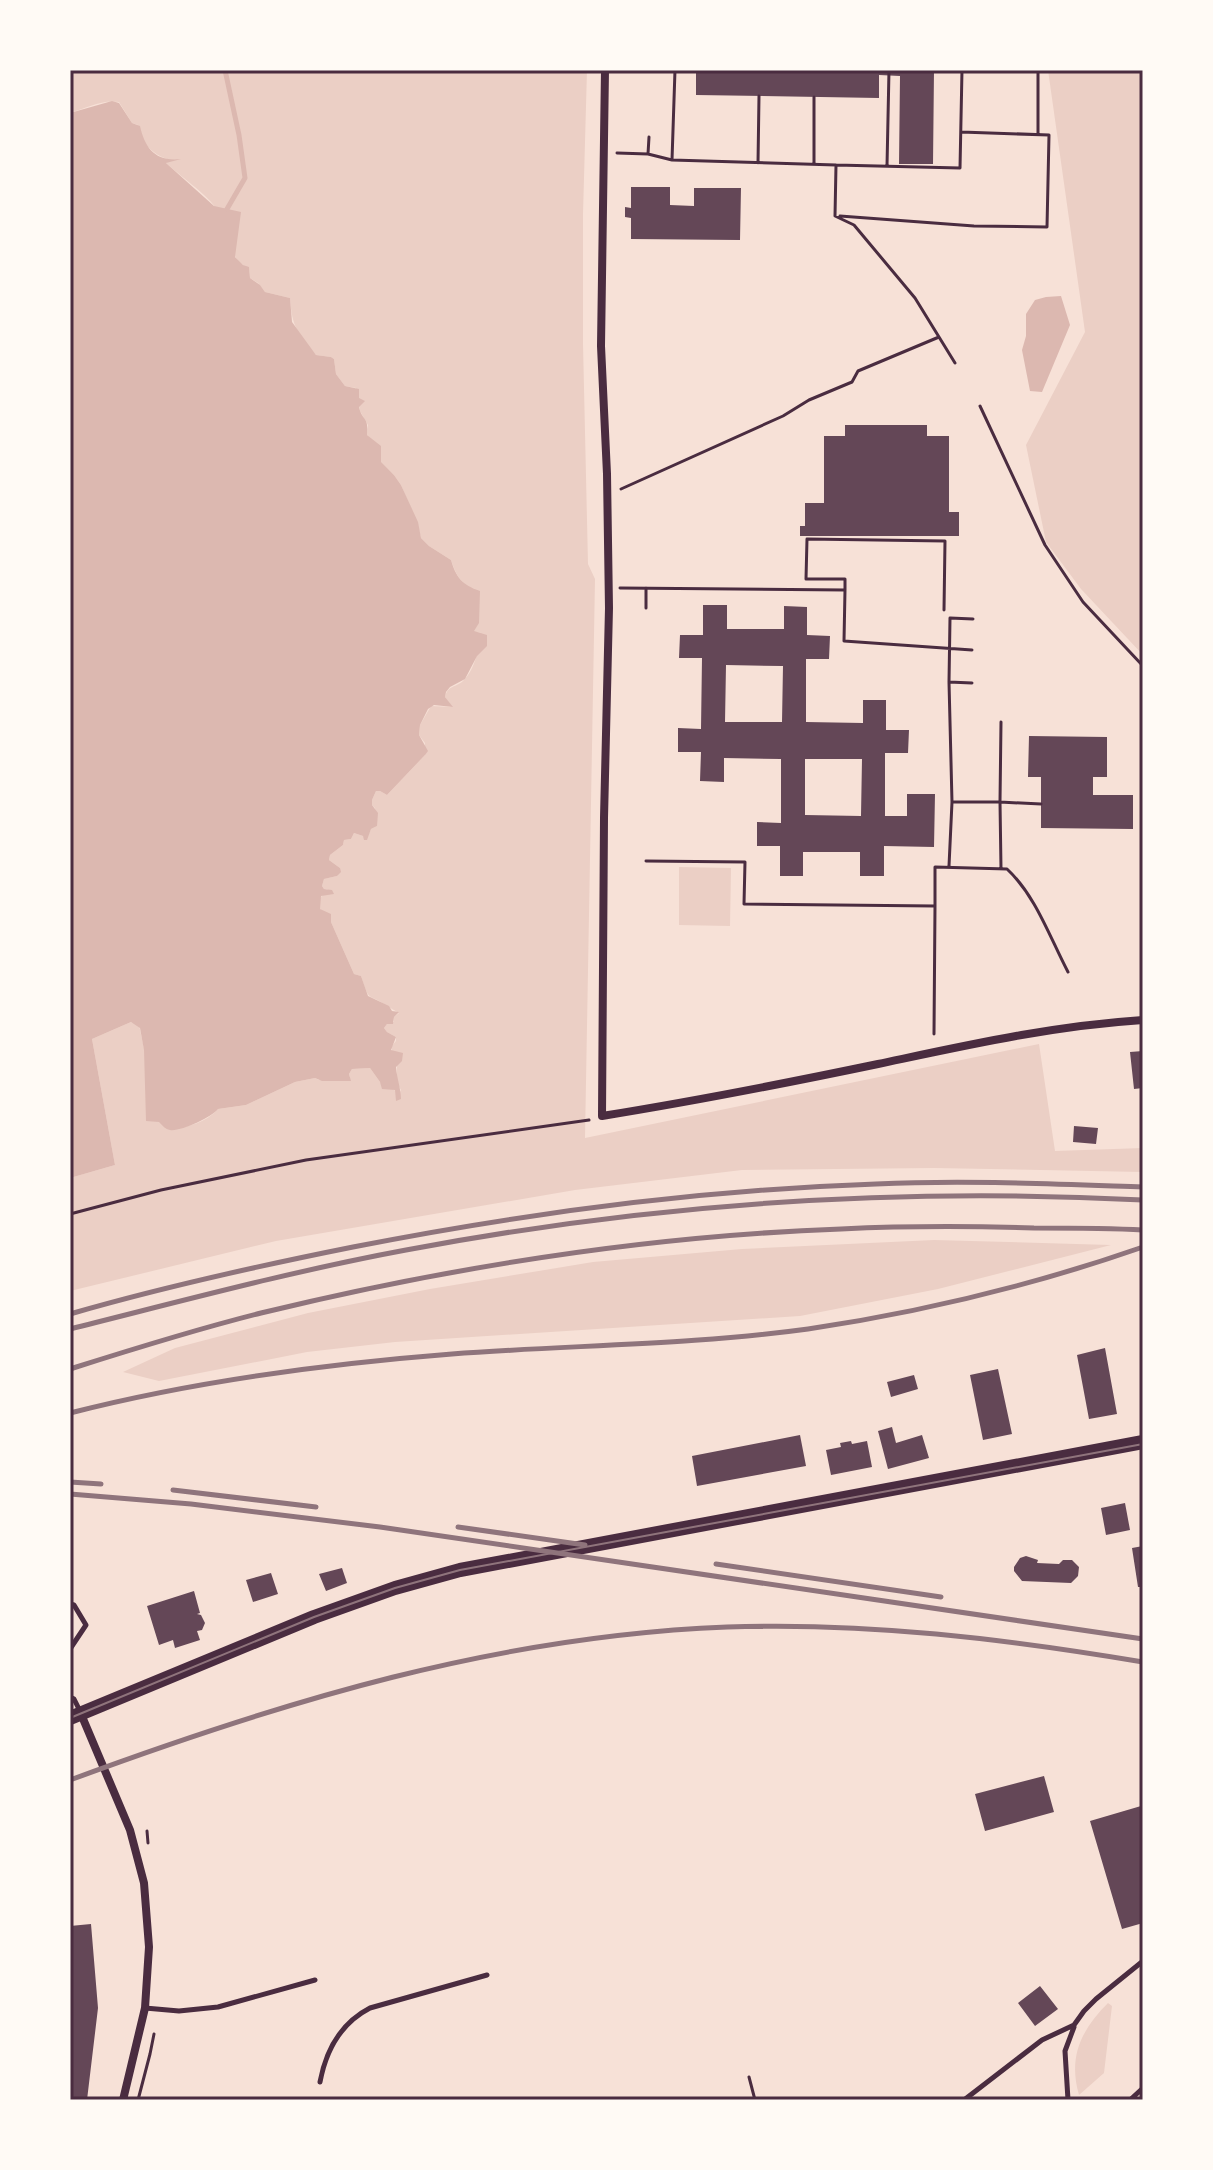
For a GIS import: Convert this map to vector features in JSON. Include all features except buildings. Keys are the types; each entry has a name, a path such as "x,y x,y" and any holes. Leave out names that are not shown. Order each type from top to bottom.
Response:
{"main road":[{"path":"76,1716 314,1617 395,1588 460,1570 1143,1442"}],"street":[{"path":"605,70 601,346 608,588 602,1116 792,1082 1034,1032 1143,1020"},
{"path":"76,1716 130,1830 144,1883 149,1947 145,2008 123,2100"}],"lane":[{"path":"70,1604 74,1605 86,1625 70,1649"},
{"path":"70,1697 74,1699 76,1716"},
{"path":"1068,2100 1065,2051 1074,2025 1096,1999 1143,1961"},
{"path":"320,2082 324,2063 339,2033 357,2015 370,2008 487,1975"},
{"path":"145,2008 179,2011 218,2007 315,1980"},
{"path":"964,2100 1042,2040 1074,2025"},
{"path":"1130,2100 1143,2088"}],"path":[{"path":"672,160 675,70"},
{"path":"887,166 889,70"},
{"path":"605,152 648,154 672,160 960,168 962,70"},
{"path":"1038,70 1038,134"},
{"path":"758,163 759,96"},
{"path":"814,97 814,164"},
{"path":"835,216 974,226 1047,227 1049,135 961,132"},
{"path":"648,154 649,137"},
{"path":"835,216 836,165"},
{"path":"835,216 854,225 915,298 955,363"},
{"path":"618,490 783,416 809,400 852,382 858,371 939,337"},
{"path":"980,406 1045,545 1083,602 1143,666"},
{"path":"944,610 945,541 807,539 806,579 845,579 844,641 972,650"},
{"path":"608,588 845,590"},
{"path":"646,588 646,608"},
{"path":"949,867 952,802 950,618 973,619"},
{"path":"949,682 972,683"},
{"path":"1001,722 1001,869"},
{"path":"952,802 1041,804"},
{"path":"646,861 745,862 744,904 935,906"},
{"path":"934,1034 935,867 1007,869 1033,903 1068,972"},
{"path":"70,1214 161,1190 306,1160 569,1124 602,1116"},
{"path":"749,2077 755,2100"}],"shaded area":[{"path":"70,70 587,70 583,344 588,564 595,579 585,1138 1039,1044 1055,1151 1143,1148 1143,1172 934,1168 742,1170 575,1190 276,1241 70,1291 70,1178 115,1165 92,1039 131,1022 139,1025 160,1122 166,1128 194,1124 218,1109 246,1105 295,1082 350,1077 352,1069 370,1068 380,1082 396,1091 396,1101 401,1090 391,1047 396,1037 384,1028 394,1022 394,1017 399,1013 370,996 361,976 354,974 331,922 320,909 320,898 328,889 322,886 324,879 337,876 340,868 329,860 330,855 354,833 366,840 371,829 377,826 372,805 376,791 387,795 425,755 425,743 419,735 420,725 431,706 452,707 445,697 446,693 463,681 471,670 481,633 474,632 470,588 458,576 451,560 421,538 401,485 381,463 381,449 367,435 368,425 360,411 356,388 345,386 336,374 334,359 316,355 305,341 294,323 290,298 265,292 250,278 249,268 231,250 215,207 166,163 170,160 149,147 138,125 132,123 119,102 101,103 70,113"},
{"path":"1048,70 1143,70 1143,655 1081,589 1046,542 1026,445 1085,332"},
{"path":"112,101 119,103 132,123 140,126 153,152 164,158 181,159 166,163 214,206 241,212 235,257 249,267 250,278 265,292 290,298 292,322 316,355 334,359 336,374 345,386 359,389 359,398 365,401 359,407 366,421 367,435 381,446 381,462 401,485 418,522 421,538 451,560 464,583 480,591 479,623 474,631 487,635 487,646 477,656 465,679 446,692 445,697 453,707 434,705 428,709 419,735 428,751 387,795 376,791 372,805 378,813 377,826 371,829 367,840 354,833 330,855 329,860 341,872 324,879 322,886 334,894 321,896 320,909 331,914 331,922 354,974 361,976 368,996 399,1012 393,1024 387,1024 384,1028 396,1037 391,1050 403,1053 402,1061 396,1067 401,1099 396,1101 395,1090 382,1089 370,1068 352,1069 349,1074 351,1081 322,1081 315,1078 295,1082 246,1105 218,1109 196,1123 168,1130 159,1122 146,1121 144,1050 140,1028 131,1022 92,1039 115,1165 70,1178 70,113"},
{"path":"1061,296 1070,325 1042,392 1030,391 1022,350 1026,336 1026,314 1035,300"},
{"path":"679,867 731,868 730,926 679,925"},
{"path":"934,1240 1111,1245 938,1289 800,1316 395,1342 307,1352 159,1381 123,1372 175,1348 308,1313 593,1262 742,1249"},
{"path":"1108,2003 1112,2006 1104,2073 1079,2095 1075,2068 1079,2045 1091,2023"}],"waterway":[{"path":"225,70 245,178 227,209"}],"tram line":[{"path":"70,1718 314,1617 395,1588 460,1570 1143,1444"}],"railway":[{"path":"70,1314 211,1278 353,1247 613,1205 810,1187 909,1183 1143,1187"},
{"path":"70,1329 364,1258 589,1221 773,1203 866,1198 958,1196 1143,1200"},
{"path":"70,1369 213,1326 332,1296 549,1256 695,1239 865,1228 1143,1230"},
{"path":"70,1413 212,1383 356,1363 808,1329 977,1296 1143,1247"},
{"path":"70,1482 101,1484"},
{"path":"173,1490 316,1507"},
{"path":"70,1494 191,1504 380,1527 1143,1639"},
{"path":"458,1527 585,1545"},
{"path":"716,1564 941,1597"},
{"path":"70,1780 231,1724 392,1677 557,1644 642,1633 779,1626 884,1630 1040,1646 1143,1662"}]}
